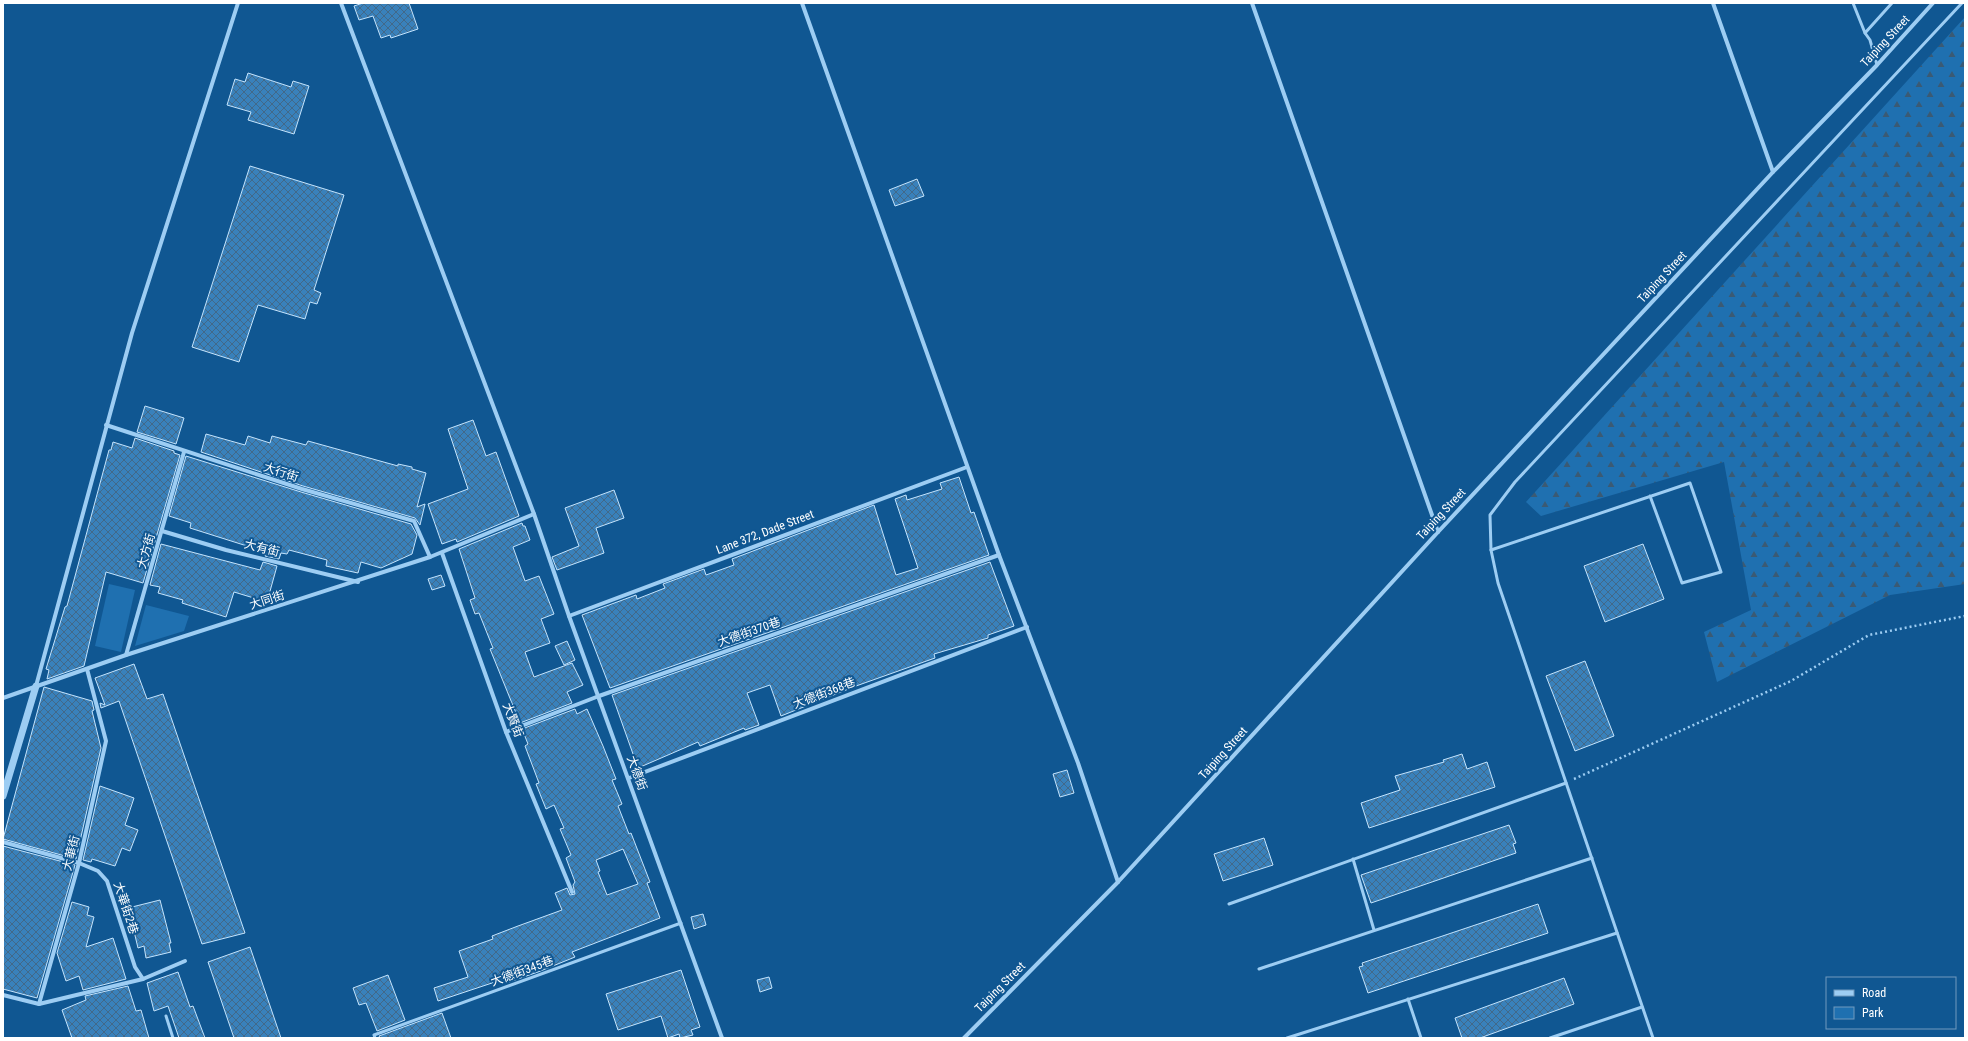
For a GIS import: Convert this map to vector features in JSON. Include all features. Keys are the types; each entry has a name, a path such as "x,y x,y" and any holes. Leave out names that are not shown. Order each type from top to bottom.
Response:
{"street":[{"path":"3,796 36,686 132,333 238,3"},
{"name":"大德街","path":"341,3 534,514 569,616 722,1038"},
{"path":"802,3 967,467 1078,763 1118,882"},
{"path":"1252,3 1438,532"},
{"path":"1713,3 1773,172"},
{"name":"Taiping Street","path":"964,1038 1118,882 1438,532 1773,172 1877,65 1933,3"},
{"name":"大行街","path":"106,425 184,452 302,489 414,521 430,557"},
{"name":"大方街","path":"126,655 184,452"},
{"name":"Lane 372, Dade Street","path":"569,616 967,467"},
{"name":"大同街","path":"3,698 126,655 358,582 442,553 534,514"},
{"name":"大有街","path":"162,531 226,550 358,582"},
{"name":"大賢街","path":"442,553 506,732 572,892"},
{"name":"大德街370巷","path":"506,732 599,696 999,555"},
{"name":"大德街368巷","path":"628,778 1027,627"},
{"name":"大華街","path":"39,1004 79,863 106,741 87,669"},
{"name":"大華街2巷","path":"3,842 79,863 98,871 107,882 135,966 143,979"},
{"path":"3,995 39,1004 143,979 185,961"}],"lane":[{"path":"1853,3 1865,32 1870,40 1877,65"},
{"path":"1865,32 1892,3"},
{"path":"1653,1038 1498,583 1491,550 1490,515 1515,482 1962,3"},
{"path":"1491,550 1650,496 1690,483 1721,572 1682,582 1650,496"},
{"path":"1229,904 1566,783"},
{"path":"1259,969 1592,858"},
{"path":"1353,859 1374,930"},
{"name":"大德街345巷","path":"375,1038 374,1035 680,924"},
{"path":"1287,1038 1617,933"},
{"path":"1408,999 1421,1038"},
{"path":"1550,1038 1642,1007"},
{"path":"166,1016 173,1038"}],"path":[{"path":"1566,783 1791,681 1869,635 1965,616"}],"green space":[{"path":"1965,17 1965,584 1890,595 1717,682 1704,632 1751,610 1724,462 1541,516 1526,502"},
{"path":"109,584 135,590 121,652 95,646"},
{"path":"146,605 189,616 184,631 135,646"}],"building":[{"path":"363,3 409,3 418,29 391,38 390,35 381,38 373,16 359,20 354,6"},
{"path":"248,73 291,87 293,81 309,86 294,134 248,120 251,112 227,105 235,79 245,82"},
{"path":"250,166 344,195 314,290 321,293 317,304 310,302 305,319 258,305 239,362 192,347"},
{"path":"917,179 924,196 895,206 889,190"},
{"path":"145,406 184,418 176,444 137,432"},
{"path":"473,420 486,456 496,452 519,516 457,542 456,539 442,544 428,504 468,489 448,429"},
{"path":"206,434 245,445 248,436 270,443 272,436 306,445 308,441 398,466 398,464 412,467 412,469 426,473 417,507 425,504 420,525 415,518 303,486 201,452"},
{"path":"135,438 174,451 174,453 180,455 143,583 106,572 84,666 47,679 49,670 46,669 65,607 67,606 109,450 111,450 113,442 132,448"},
{"path":"186,456 411,524 417,535 412,554 381,568 361,562 358,573 326,566 327,560 289,550 287,554 281,553 279,559 265,556 266,552 190,528 191,523 169,516"},
{"path":"959,477 971,513 974,512 989,555 610,688 582,615 636,595 637,599 665,588 663,584 704,569 706,575 734,565 732,559 874,505 896,575 918,568 895,499 906,495 907,500 942,489 940,483"},
{"path":"614,490 624,518 596,528 604,553 557,570 552,557 579,546 565,508"},
{"path":"522,523 523,526 525,526 530,540 513,547 525,581 539,576 554,614 541,619 550,643 525,652 534,677 572,663 583,685 567,692 572,703 520,723 490,649 493,648 479,613 475,614 470,600 475,598 459,549"},
{"path":"161,544 260,570 263,562 277,566 267,602 234,592 226,617 182,603 183,600 158,593 160,587 150,585"},
{"path":"1643,544 1664,599 1605,622 1584,566"},
{"path":"990,562 1014,626 988,635 988,638 934,654 935,658 856,686 781,716 770,685 747,693 759,725 745,730 744,728 700,746 698,742 638,768 612,695"},
{"path":"441,575 445,586 432,590 428,579"},
{"path":"567,641 575,660 564,665 555,646"},
{"path":"1585,661 1614,736 1575,751 1546,676"},
{"path":"134,664 147,699 163,694 245,933 202,944 119,701 101,708 100,703 105,705 95,678"},
{"path":"44,687 92,701 94,710 92,711 101,748 76,859 3,839"},
{"path":"575,709 577,714 587,709 616,779 612,780 622,804 618,806 629,834 631,833 650,882 647,883 660,918 572,952 575,957 538,972 509,982 507,978 438,1001 434,988 468,977 459,951 493,939 492,936 562,910 555,893 567,888 570,895 575,894 573,885 575,882 566,858 571,855 560,829 564,828 554,805 546,809 536,784 539,783 525,746 528,744 522,729","holes":["623,849 638,884 607,895 598,872 600,871 596,860"]},
{"path":"1462,754 1467,769 1487,762 1495,787 1369,828 1361,803 1400,790 1395,776 1444,762 1443,760"},
{"path":"1067,770 1074,793 1060,797 1053,774"},
{"path":"100,786 134,798 125,825 138,830 130,851 122,848 115,866 92,859 91,862 83,860"},
{"path":"1509,825 1516,843 1513,844 1516,853 1371,903 1361,875"},
{"path":"1264,838 1273,865 1223,881 1214,854"},
{"path":"3,846 75,865 37,998 3,989"},
{"path":"160,900 171,943 169,943 171,952 146,958 144,946 138,948 132,923 136,922 132,907"},
{"path":"72,902 89,907 87,915 94,917 86,947 113,938 126,979 83,990 79,976 66,981 57,953"},
{"path":"1538,904 1548,933 1368,993 1359,967 1363,966 1362,963"},
{"path":"703,914 706,925 694,929 691,917"},
{"path":"250,947 281,1038 234,1038 208,962"},
{"path":"681,970 700,1027 691,1030 693,1035 680,1038 679,1034 668,1038 661,1016 618,1030 606,994"},
{"path":"178,972 190,1007 193,1006 205,1038 179,1038 168,1006 154,1011 147,983"},
{"path":"388,975 405,1020 377,1031 366,1003 359,1005 353,988"},
{"path":"769,977 772,988 760,992 757,980"},
{"path":"1564,978 1574,1004 1480,1038 1462,1038 1455,1018"},
{"path":"128,986 136,1011 141,1010 149,1038 72,1038 62,1010 86,1000 85,996"},
{"path":"442,1013 451,1038 380,1038 379,1036"}]}
